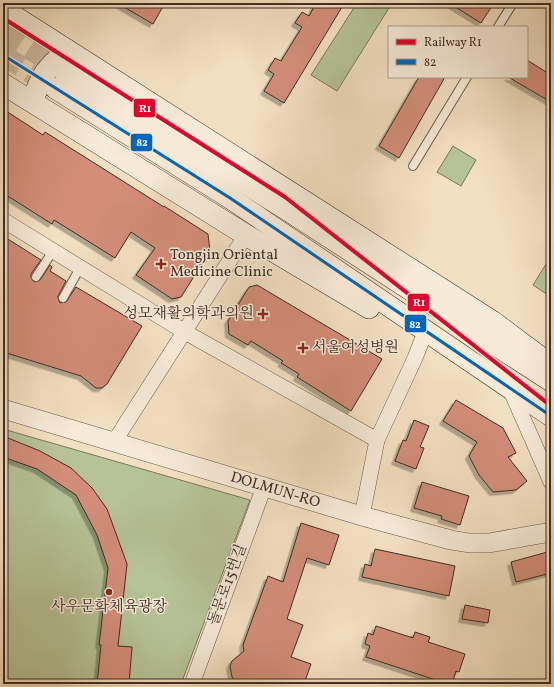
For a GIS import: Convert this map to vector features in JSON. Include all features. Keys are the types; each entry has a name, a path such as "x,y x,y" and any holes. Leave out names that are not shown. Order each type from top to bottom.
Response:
{"main road":[{"path":"3,10 492,321 551,365"},
{"path":"33,102 43,73 67,50"},
{"path":"551,382 289,211 60,79 230,198 551,416"},
{"path":"3,84 246,235 422,340 504,384"}],"street":[{"path":"3,220 185,332 377,440"},
{"path":"114,442 246,235"},
{"path":"362,516 377,440 422,340"},
{"path":"504,384 551,482"},
{"name":"DOLMUN-RO","path":"3,409 362,516 451,540 469,543 489,543 551,532"},
{"name":"돌문로15번길","path":"192,684 264,487"}],"lane":[{"path":"499,26 513,3"},
{"path":"413,166 466,78"},
{"path":"36,277 49,257"},
{"path":"63,298 76,275"}],"green space":[{"path":"357,3 392,3 337,91 311,75"},
{"path":"453,146 476,160 461,186 437,172"},
{"path":"551,256 551,297 533,285"},
{"name":"사우문화체육광장","path":"3,429 250,500 181,684 3,684"}],"building":[{"path":"117,3 165,3 153,24"},
{"path":"316,3 335,3 342,7 284,103 264,91 274,74 268,70 275,58 281,61 302,27 295,23 302,12 309,16"},
{"path":"449,3 494,3 481,23"},
{"path":"528,61 551,75 551,102 510,78 528,78"},
{"path":"418,78 444,78 399,158 379,146"},
{"path":"3,109 43,135 45,132 208,234 210,251 181,297 172,299 136,275 155,248 131,232 115,258 54,220 52,224 3,193"},
{"path":"3,236 41,260 31,274 33,281 36,282 40,280 50,265 52,267 50,271 66,281 58,296 60,303 66,302 76,287 142,326 107,384 102,388 96,388 81,376 3,352"},
{"path":"257,285 382,359 351,411 297,377 299,374 281,363 283,361 251,341 248,345 229,334 228,321 249,287"},
{"path":"456,400 503,428 516,453 508,457 527,481 516,490 493,492 479,475 469,456 477,442 443,421"},
{"path":"414,420 429,426 420,447 424,448 416,469 395,461 403,440 406,441"},
{"path":"3,436 40,451 71,468 92,488 107,509 127,564 118,646 132,647 129,684 97,684 101,645 99,645 108,568 97,535 76,495 37,469 3,457"},
{"path":"422,482 469,496 460,525 441,519 442,516 414,508"},
{"path":"301,523 339,535 329,565 307,558 287,619 303,625 291,657 311,664 304,684 238,684 232,677 230,666 232,661 244,651 243,645 268,576 283,582"},
{"path":"375,549 455,566 449,596 362,577 365,564 371,566"},
{"path":"551,551 551,573 516,582 511,562"},
{"path":"465,605 490,610 488,623 462,619"},
{"path":"376,626 413,638 415,632 430,637 428,642 465,654 459,672 456,671 452,684 366,657 370,646 365,644 368,633 373,635"}],"tunnel":[{"path":"3,32 64,71"},
{"path":"3,55 55,88"}],"rail line":[{"name":"R1","path":"3,18 285,197 551,406"}],"transit line":[{"name":"82","path":"3,55 230,198 551,416"}],"place":[{"name":"Tongjin Oriental Medicine Clinic","path":"161,264"},
{"name":"성모재활의학과의원","path":"263,314"},
{"name":"서울여성병원","path":"303,348"},
{"name":"사우문화체육광장","path":"109,592"}]}
